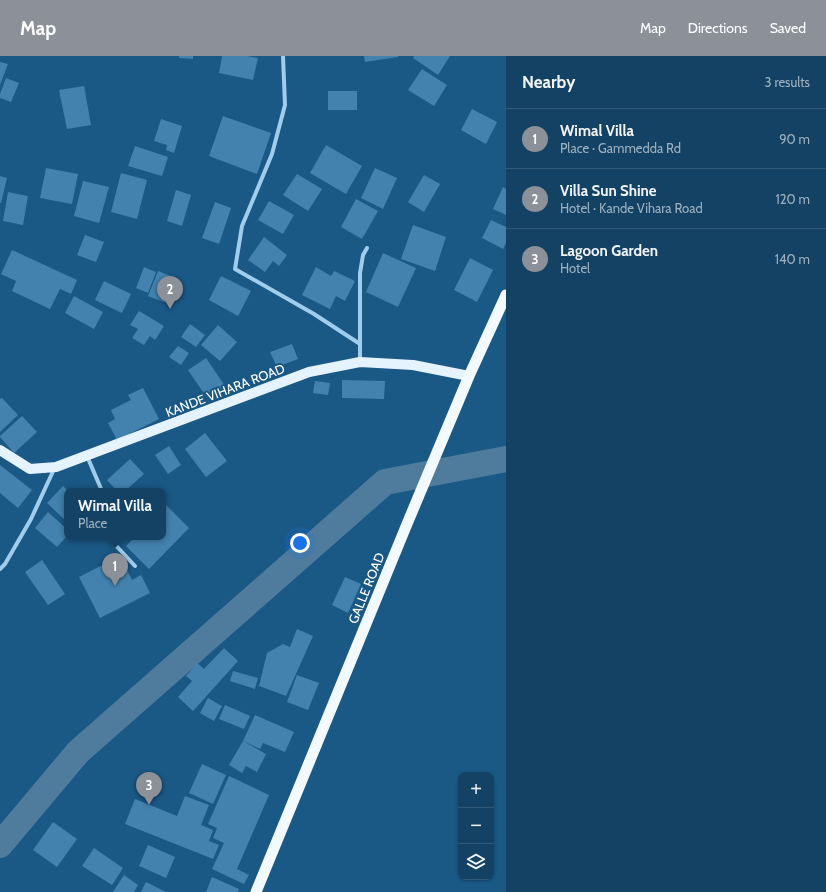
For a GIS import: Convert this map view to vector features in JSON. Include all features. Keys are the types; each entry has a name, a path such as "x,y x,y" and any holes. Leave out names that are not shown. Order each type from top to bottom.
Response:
{"highway":[{"name":"GALLE ROAD","path":"256,892 469,376 506,295"}],"main road":[{"name":"KANDE VIHARA ROAD","path":"0,450 30,469 56,467 309,372 360,362 413,365 469,376"}],"street":[{"path":"283,56 285,105 272,154 242,226 236,269 314,314 360,344"},
{"path":"360,362 360,273 363,255 367,248"},
{"path":"86,455 101,488"},
{"path":"0,569 5,564 31,519 56,467"},
{"path":"111,540 135,566"}],"building":[{"path":"179,56 193,56 193,59 179,58"},
{"path":"222,56 247,56 258,58 253,80 219,73"},
{"path":"364,56 398,56 398,57 365,62"},
{"path":"414,56 450,56 438,75 413,58"},
{"path":"0,62 8,64 0,85"},
{"path":"422,69 447,85 434,106 408,90"},
{"path":"6,78 19,83 11,102 0,98"},
{"path":"84,86 91,125 67,129 59,90"},
{"path":"328,91 357,91 357,110 328,110"},
{"path":"472,109 497,122 486,144 461,130"},
{"path":"223,116 271,133 257,174 209,156"},
{"path":"161,119 182,126 174,153 166,150 167,145 154,141"},
{"path":"326,145 362,166 346,194 310,173"},
{"path":"135,146 168,157 162,176 128,166"},
{"path":"46,168 78,174 72,204 40,198"},
{"path":"375,168 397,178 383,209 361,198"},
{"path":"121,173 147,180 137,219 111,212"},
{"path":"297,174 322,189 308,211 283,195"},
{"path":"424,175 440,184 424,212 408,202"},
{"path":"0,176 7,178 1,203 0,203"},
{"path":"83,181 109,187 99,223 74,216"},
{"path":"503,187 506,189 506,215 493,209"},
{"path":"176,190 191,195 182,226 167,221"},
{"path":"8,192 28,196 23,225 3,221"},
{"path":"356,199 378,211 362,239 341,227"},
{"path":"269,201 294,215 283,234 258,220"},
{"path":"215,202 231,208 219,244 202,238"},
{"path":"491,220 506,227 506,243 503,249 482,238"},
{"path":"413,225 446,237 435,271 401,259"},
{"path":"85,235 104,242 96,262 77,255"},
{"path":"264,237 287,255 279,266 273,261 265,272 248,260"},
{"path":"12,250 77,280 71,294 60,289 50,309 12,291 16,281 1,274"},
{"path":"383,253 416,268 398,307 366,292"},
{"path":"470,258 493,270 477,302 454,290"},
{"path":"144,267 156,272 148,293 136,288"},
{"path":"316,267 331,276 334,271 355,281 345,301 336,296 330,309 302,295"},
{"path":"158,271 176,278 166,303 148,296"},
{"path":"221,276 251,291 238,316 209,300"},
{"path":"104,281 131,294 122,313 95,300"},
{"path":"74,296 103,312 94,329 65,313"},
{"path":"139,311 164,326 155,340 150,336 144,345 132,338 138,329 130,325"},
{"path":"190,324 205,335 196,347 181,337"},
{"path":"218,325 237,342 220,361 201,345"},
{"path":"292,344 298,359 277,367 270,352"},
{"path":"178,346 189,353 181,365 169,357"},
{"path":"206,358 225,386 207,398 188,370"},
{"path":"342,380 385,381 384,399 342,398"},
{"path":"315,381 330,383 328,395 313,393"},
{"path":"143,388 159,419 117,440 108,423 115,419 111,410 131,400 128,395"},
{"path":"2,398 18,415 0,432 0,399"},
{"path":"22,416 37,432 14,453 0,436"},
{"path":"205,433 227,461 206,477 185,449"},
{"path":"169,446 181,465 168,474 155,455"},
{"path":"130,459 144,474 128,488 114,488 107,480"},
{"path":"0,465 32,490 18,508 0,493"},
{"path":"63,486 65,488 64,519 47,503"},
{"path":"166,505 189,528 149,569 126,546 132,540 166,540"},
{"path":"48,512 64,526 64,539 57,547 35,528"},
{"path":"120,556 132,580 141,575 150,593 100,618 79,577"},
{"path":"42,560 65,594 48,605 25,572"},
{"path":"345,577 361,584 348,613 332,605"},
{"path":"297,629 313,636 286,696 259,686 267,653 283,644 290,647"},
{"path":"224,648 238,661 193,711 178,697 192,681 186,676 197,663 204,669"},
{"path":"233,671 258,678 255,689 230,681"},
{"path":"297,675 319,683 308,710 287,702"},
{"path":"208,698 222,706 214,721 200,713"},
{"path":"225,705 250,716 244,729 219,719"},
{"path":"255,715 294,732 285,752 263,743 260,749 243,741"},
{"path":"243,741 266,754 257,772 246,766 242,773 229,765"},
{"path":"202,764 226,775 213,804 189,793"},
{"path":"229,776 269,795 237,869 249,875 244,884 212,869 224,843 213,838 217,828 208,824"},
{"path":"185,796 209,805 201,825 213,830 209,841 219,845 213,859 125,824 135,799 177,816"},
{"path":"53,822 77,839 57,867 33,850"},
{"path":"148,845 175,857 166,878 139,866"},
{"path":"94,848 123,868 112,885 82,866"},
{"path":"124,875 138,885 134,892 113,892"},
{"path":"212,877 239,889 238,892 206,892"},
{"path":"146,882 166,892 141,892"}],"waterway":[{"path":"0,845 78,752 385,482 506,459"}],"place":[{"name":"Villa Sun Shine","path":"170,309"},
{"name":"Wimal Villa","path":"115,586"},
{"name":"Lagoon Garden","path":"149,805"}]}
